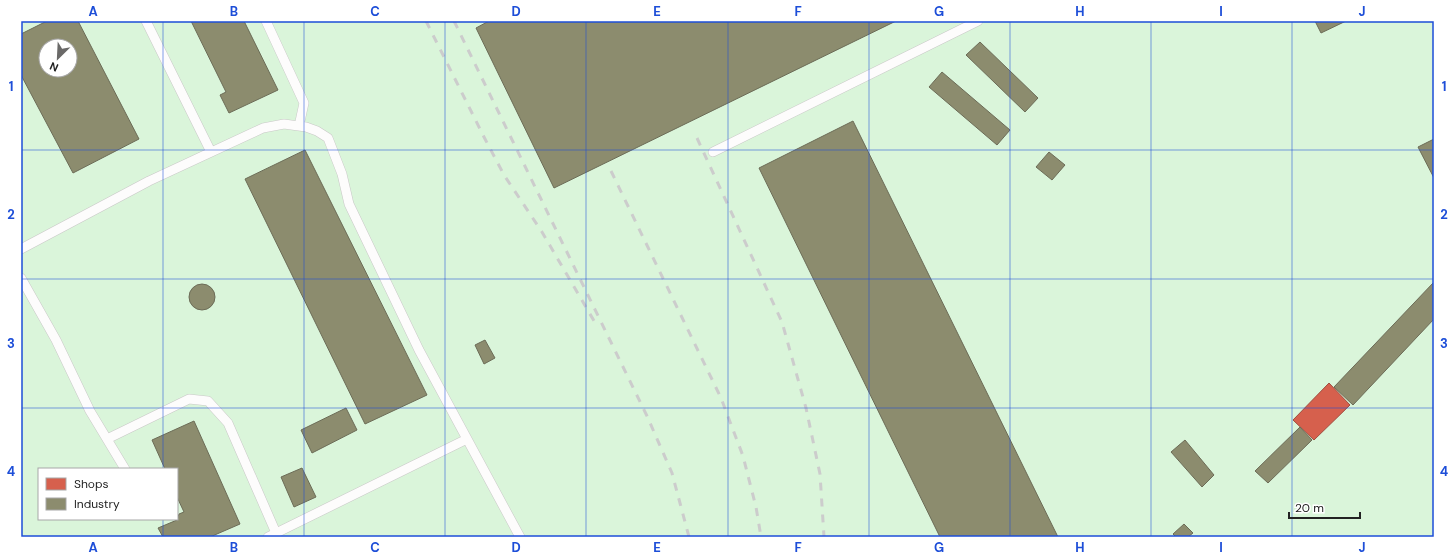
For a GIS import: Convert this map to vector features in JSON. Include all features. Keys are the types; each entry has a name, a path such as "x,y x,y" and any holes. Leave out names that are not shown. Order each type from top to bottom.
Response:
{"lane":[{"path":"146,21 211,152"},
{"path":"266,21 304,103 299,126"},
{"path":"713,152 978,21"},
{"path":"21,249 149,181 263,128 284,124 317,131 328,138 342,174 349,204 419,350 520,537"},
{"path":"21,278 56,340 90,411 124,468"},
{"path":"107,439 190,399 208,401 228,422 272,535 467,439"}],"green space":[{"path":"21,21 1434,21 1434,537 21,537"}],"building: Shops":[{"path":"1329,383 1350,405 1314,440 1293,420"}],"building: Industry":[{"path":"47,21 78,21 139,139 73,173 21,75 21,34"},
{"path":"191,21 244,21 278,90 229,113 220,95 226,92"},
{"path":"489,21 896,21 554,188 476,28"},
{"path":"1315,21 1346,21 1321,33"},
{"path":"980,42 1038,98 1025,112 966,55"},
{"path":"942,72 1010,130 997,145 929,87"},
{"path":"853,121 1058,537 940,537 759,168"},
{"path":"1434,139 1434,178 1418,147"},
{"path":"305,150 427,395 365,424 245,179"},
{"path":"1049,152 1065,165 1052,180 1036,167"},
{"path":"1434,282 1434,319 1353,405 1334,387"},
{"path":"202,284 211,288 215,297 211,306 202,310 193,306 189,297 193,288"},
{"path":"485,340 495,358 484,364 475,345"},
{"path":"346,408 357,430 312,453 301,430"},
{"path":"194,421 240,524 210,537 163,537 158,528 178,520 179,514 184,512 178,499 178,468 165,468 152,440"},
{"path":"1300,427 1312,440 1268,483 1255,471"},
{"path":"1185,440 1214,475 1202,487 1171,452"},
{"path":"302,468 316,497 294,507 281,477"},
{"path":"1184,524 1193,533 1188,537 1176,537 1173,534"}],"railway":[{"path":"426,21 504,175 542,232 597,326"},
{"path":"454,21 647,416 672,473 689,537"},
{"path":"697,138 782,322 806,408 820,474 824,537"},
{"path":"611,171 721,398 743,456 756,507 761,537"}]}
